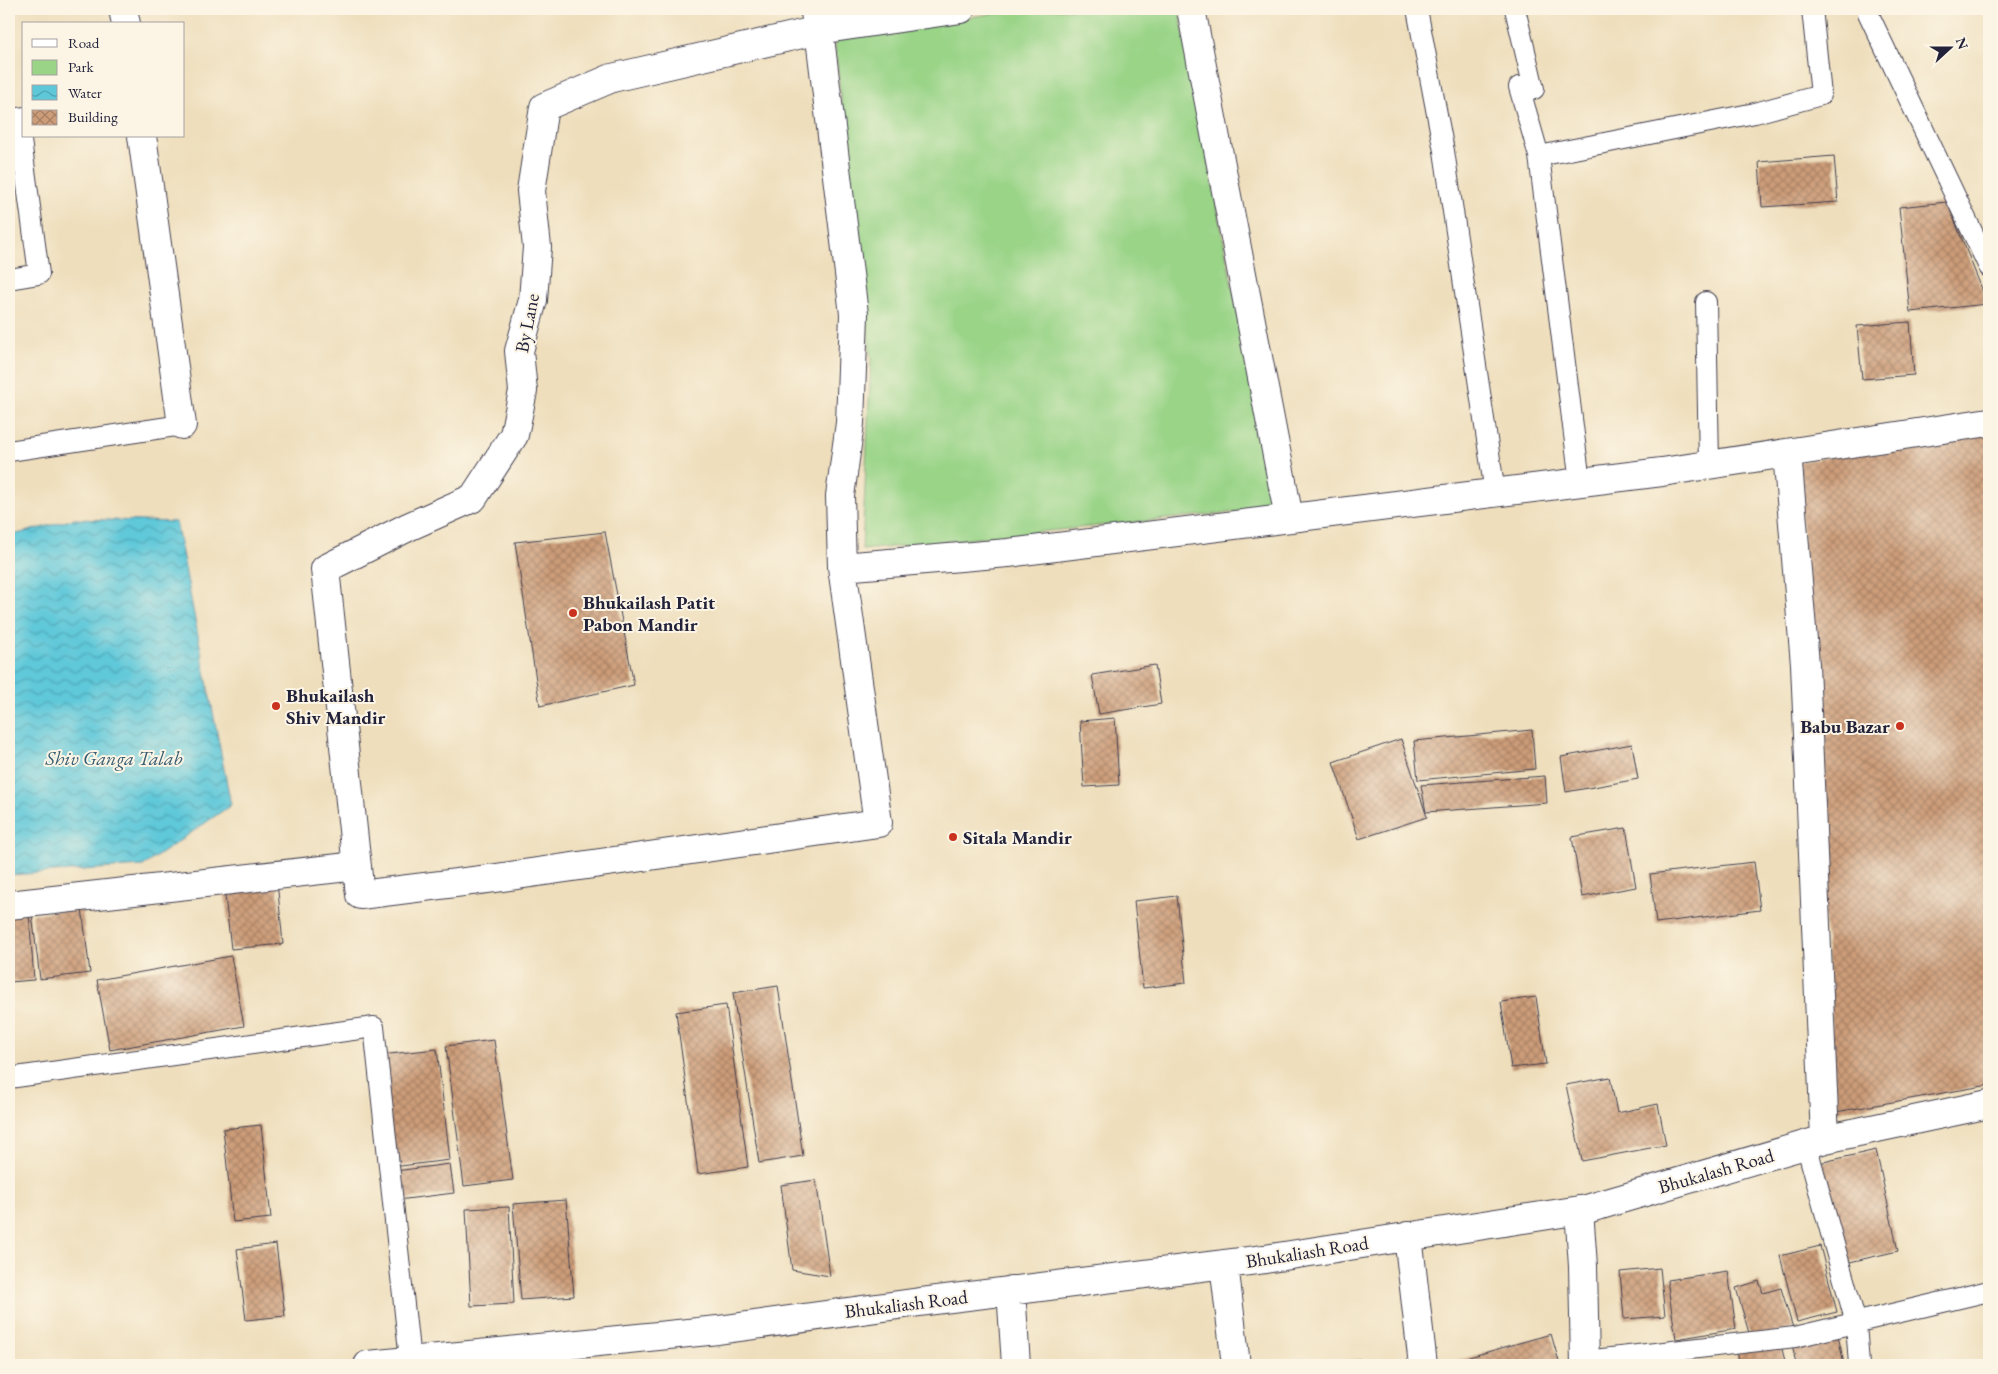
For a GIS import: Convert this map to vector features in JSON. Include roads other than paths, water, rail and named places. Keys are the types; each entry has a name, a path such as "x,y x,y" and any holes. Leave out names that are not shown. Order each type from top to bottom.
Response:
{"street":[{"path":"124,9 126,22"},
{"path":"9,904 357,866 360,895 496,878 878,823 842,567 840,496 850,423 854,314 816,19 961,9"},
{"path":"1191,9 1289,518"},
{"name":"By Lane","path":"357,866 325,569 473,498 514,435 523,391 519,351 533,300 537,247 531,191 544,107 612,78 816,19"},
{"path":"142,138 182,425"},
{"path":"842,567 1008,553 1495,493 1708,465 1989,422"},
{"path":"1787,453 1805,664 1815,1141"},
{"name":"Bhukalash Road","path":"1441,1230 1579,1210 1815,1141 1989,1104"},
{"path":"1579,1210 1583,1266 1585,1363"},
{"name":"Bhukaliash Road","path":"368,1365 410,1360 581,1354 718,1330 1011,1290 1224,1264 1441,1230"},
{"path":"1408,1236 1423,1365"},
{"path":"1224,1264 1236,1365"},
{"path":"1011,1290 1016,1365"}],"lane":[{"path":"1417,9 1444,151 1495,493"},
{"path":"1515,9 1534,89 1519,87 1539,156 1580,482"},
{"path":"1539,156 1755,113 1820,95 1812,9"},
{"path":"1868,13 1989,267"},
{"path":"9,279 39,274 17,117"},
{"path":"1706,302 1708,465"},
{"path":"9,450 182,425"},
{"path":"9,1078 374,1028 410,1360"},
{"path":"1815,1141 1856,1323 1859,1365"},
{"path":"1585,1363 1795,1337 1989,1291"}],"water":[{"name":"Shiv Ganga Talab","path":"75,519 176,522 231,805 143,866 9,875 9,536"}],"place":[{"name":"Bhukailash Patit Pabon Mandir","path":"573,613"},
{"name":"Bhukailash Shiv Mandir","path":"276,706"},
{"name":"Babu Bazar","path":"1900,726"},
{"name":"Sitala Mandir","path":"953,837"}]}
